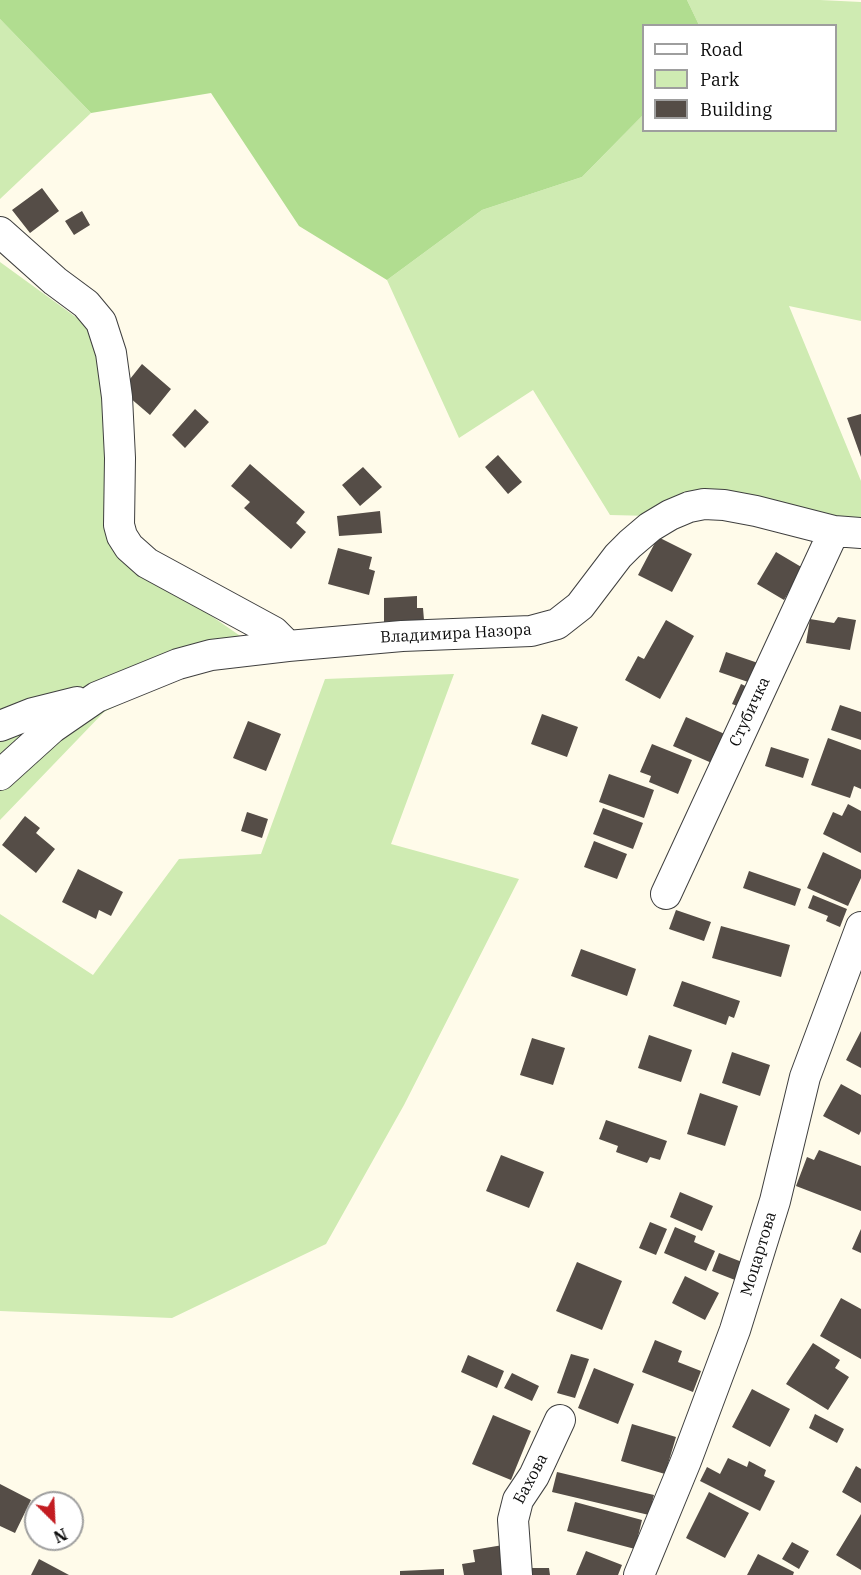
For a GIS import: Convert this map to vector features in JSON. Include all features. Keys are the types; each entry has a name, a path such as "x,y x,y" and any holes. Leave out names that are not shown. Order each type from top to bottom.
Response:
{"street":[{"path":"0,232 86,304 101,322 111,353 117,397 120,458 119,525 122,536 129,547 147,563 274,632 288,646"},
{"name":"Владимира Назора","path":"0,775 52,728 97,697 178,664 211,655 402,636 531,631 557,624 580,606 618,556 650,526 670,514 696,505 724,505 847,532"},
{"name":"Стубичка","path":"666,894 847,532"},
{"path":"0,726 33,713 97,697"},
{"name":"Моцартова","path":"639,1575 686,1461 735,1330 775,1201 805,1077 861,927"},
{"name":"Бахова","path":"517,1575 513,1520 518,1500 534,1476 560,1420"}],"green space":[{"path":"0,0 687,0 699,24 642,24 642,116 582,177 482,210 387,280 299,226 211,93 91,113 0,19"},
{"path":"687,0 861,2 861,321 789,306 861,481 861,521 610,515 533,390 459,438 387,280 482,210 582,177 642,116 642,132 837,132 837,24 699,24"},
{"path":"0,19 91,113 0,199"},
{"path":"0,262 95,331 116,550 249,642 104,712 0,820"},
{"path":"454,674 391,844 519,879 404,1105 326,1244 172,1318 0,1311 0,914 93,975 179,859 261,854 325,679"}],"building":[{"path":"42,188 59,211 30,233 12,210"},
{"path":"82,211 90,225 74,235 65,221"},
{"path":"142,364 171,389 150,415 129,397 126,384"},
{"path":"195,409 209,422 185,448 172,435"},
{"path":"861,414 861,457 847,418"},
{"path":"498,455 522,482 508,494 485,467"},
{"path":"250,464 305,512 296,523 306,532 291,549 244,508 250,502 231,486"},
{"path":"363,467 382,487 360,506 342,485"},
{"path":"380,511 382,533 339,536 337,516"},
{"path":"658,537 692,554 672,592 638,575"},
{"path":"338,548 372,557 369,569 375,571 369,595 328,584"},
{"path":"776,552 803,568 784,600 757,584"},
{"path":"417,596 417,608 423,608 424,620 384,622 384,598"},
{"path":"838,617 856,620 850,650 806,643 810,619 834,623"},
{"path":"666,620 694,636 660,699 625,680 638,656 644,659"},
{"path":"726,652 758,663 751,683 719,672"},
{"path":"741,684 752,689 743,708 732,704"},
{"path":"840,705 861,712 861,740 831,730"},
{"path":"542,714 578,727 567,757 531,744"},
{"path":"686,717 727,735 714,764 673,746"},
{"path":"248,721 281,734 266,771 233,758"},
{"path":"828,738 861,750 861,789 854,786 850,798 811,785"},
{"path":"652,744 692,760 678,794 649,782 651,776 640,772"},
{"path":"771,747 809,759 803,778 765,766"},
{"path":"609,774 654,790 644,818 599,802"},
{"path":"848,804 861,811 861,853 823,834 833,812 842,816"},
{"path":"603,808 643,823 633,849 593,834"},
{"path":"247,812 268,819 262,838 241,831"},
{"path":"25,816 40,828 36,833 55,849 36,873 2,845"},
{"path":"594,841 627,854 617,879 584,867"},
{"path":"823,852 861,870 861,878 848,906 807,888"},
{"path":"78,869 123,892 111,916 99,910 96,919 62,902"},
{"path":"749,871 801,889 795,906 743,888"},
{"path":"813,895 847,909 840,927 826,921 828,916 808,908"},
{"path":"676,910 711,922 704,941 669,929"},
{"path":"721,926 790,945 781,977 712,958"},
{"path":"581,949 636,969 627,996 571,976"},
{"path":"682,981 740,1001 734,1018 729,1016 726,1025 673,1006"},
{"path":"861,1031 861,1068 846,1060"},
{"path":"649,1035 692,1050 681,1082 638,1068"},
{"path":"532,1038 565,1048 553,1085 520,1075"},
{"path":"732,1052 770,1065 760,1096 722,1083"},
{"path":"841,1084 861,1095 859,1135 823,1116"},
{"path":"700,1093 738,1106 725,1146 687,1134"},
{"path":"606,1120 667,1141 660,1160 650,1157 647,1163 616,1152 618,1146 599,1139"},
{"path":"819,1150 861,1166 861,1211 796,1186 807,1157 814,1160"},
{"path":"501,1155 544,1172 529,1208 486,1191"},
{"path":"680,1192 713,1206 702,1231 670,1217"},
{"path":"650,1222 667,1229 656,1255 639,1248"},
{"path":"675,1227 696,1236 694,1242 715,1251 706,1271 664,1253"},
{"path":"861,1229 861,1253 852,1249"},
{"path":"719,1253 742,1262 735,1280 712,1271"},
{"path":"577,1262 622,1281 602,1330 556,1311"},
{"path":"685,1276 719,1293 705,1320 672,1303"},
{"path":"841,1298 861,1309 861,1359 820,1336"},
{"path":"655,1340 682,1351 678,1362 701,1371 693,1392 642,1372"},
{"path":"813,1343 840,1360 835,1368 849,1377 828,1410 786,1384"},
{"path":"571,1354 589,1359 575,1398 557,1393"},
{"path":"468,1355 504,1371 497,1388 461,1372"},
{"path":"594,1368 634,1384 618,1424 578,1408"},
{"path":"512,1373 539,1386 532,1401 504,1388"},
{"path":"752,1389 790,1409 770,1447 732,1427"},
{"path":"815,1414 844,1429 837,1443 809,1428"},
{"path":"493,1415 531,1431 511,1480 472,1464"},
{"path":"632,1424 676,1437 665,1474 621,1461"},
{"path":"728,1458 747,1467 749,1461 766,1470 764,1476 775,1481 760,1511 700,1481 707,1467 720,1474"},
{"path":"856,1466 861,1469 861,1503 842,1492"},
{"path":"557,1472 654,1495 649,1515 552,1492"},
{"path":"0,1484 24,1496 24,1514 15,1533 0,1526"},
{"path":"709,1492 749,1513 725,1558 686,1538"},
{"path":"575,1502 642,1520 635,1549 567,1531"},
{"path":"861,1514 861,1570 836,1555"},
{"path":"792,1542 809,1551 799,1569 782,1559"},
{"path":"503,1545 508,1575 464,1575 462,1564 475,1562 473,1550"},
{"path":"586,1551 622,1565 618,1575 576,1575"},
{"path":"758,1554 794,1572 793,1575 747,1575"},
{"path":"39,1559 69,1575 31,1575"},
{"path":"530,1568 549,1568 550,1575 530,1575"},
{"path":"444,1569 444,1575 400,1575 400,1571"}]}
